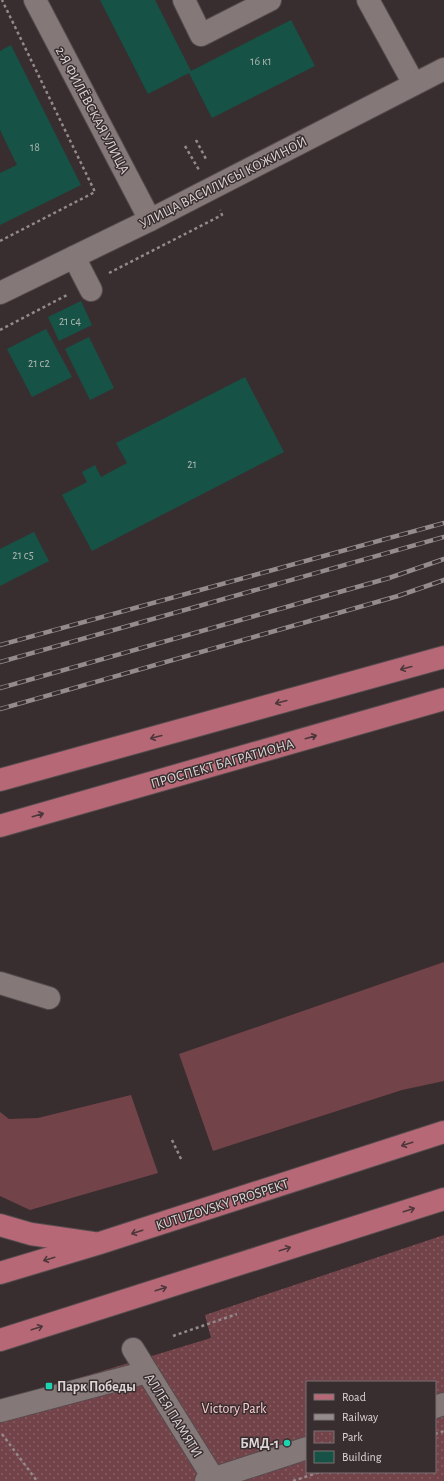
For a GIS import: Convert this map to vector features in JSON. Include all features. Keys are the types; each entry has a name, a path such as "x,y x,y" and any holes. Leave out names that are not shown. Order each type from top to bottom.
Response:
{"main road":[{"path":"0,780 444,657"},
{"name":"ПРОСПЕКТ БАГРАТИОНА","path":"0,826 444,699"},
{"name":"KUTUZOVSKY PROSPEKT","path":"0,1273 100,1244 444,1132"},
{"path":"0,1340 444,1199"},
{"path":"0,1225 31,1234 100,1244"}],"street":[{"name":"2-Я ФИЛЁВСКАЯ УЛИЦА","path":"35,0 150,220"},
{"path":"184,0 201,35 270,0"},
{"path":"368,0 414,84"},
{"name":"УЛИЦА ВАСИЛИСЫ КОЖИНОЙ","path":"0,293 150,220 444,69"},
{"path":"74,257 90,287"},
{"path":"0,983 49,998"},
{"name":"АЛЛЕЯ ПАМЯТИ","path":"133,1349 211,1480"},
{"path":"0,1411 147,1372"},
{"path":"211,1480 306,1448"}],"path":[{"path":"0,241 95,192 2,0"},
{"path":"196,140 207,161"},
{"path":"0,330 90,287 222,214"},
{"path":"172,1140 182,1161"},
{"path":"173,1336 237,1314"},
{"path":"0,1432 37,1481"},
{"path":"293,1481 317,1473"}],"green space":[{"path":"444,962 444,1081 402,1090 213,1151 179,1054"},
{"path":"131,1095 158,1173 30,1210 0,1196 0,1112 9,1119 38,1118"},
{"name":"Victory Park","path":"444,1235 444,1481 0,1481 0,1402 211,1338 205,1315"}],"building":[{"path":"100,0 155,0 191,71 291,20 315,66 212,118 189,73 148,94"},
{"path":"11,45 81,185 0,225 0,173 17,165 0,130 0,51"},
{"path":"81,301 92,325 59,341 48,317"},
{"path":"46,329 72,377 32,397 7,349"},
{"path":"89,337 114,388 90,400 65,349"},
{"path":"245,377 284,452 92,551 62,495 87,482 82,472 95,465 101,477 127,463 116,443"},
{"path":"34,532 49,561 0,586 0,549"}],"railway":[{"path":"0,645 444,523"},
{"path":"0,662 444,537"},
{"path":"0,688 389,578 444,559"},
{"path":"0,709 398,596 444,580"}],"place":[{"name":"Парк Победы","path":"49,1386"},
{"name":"БМД-1","path":"287,1443"}]}
